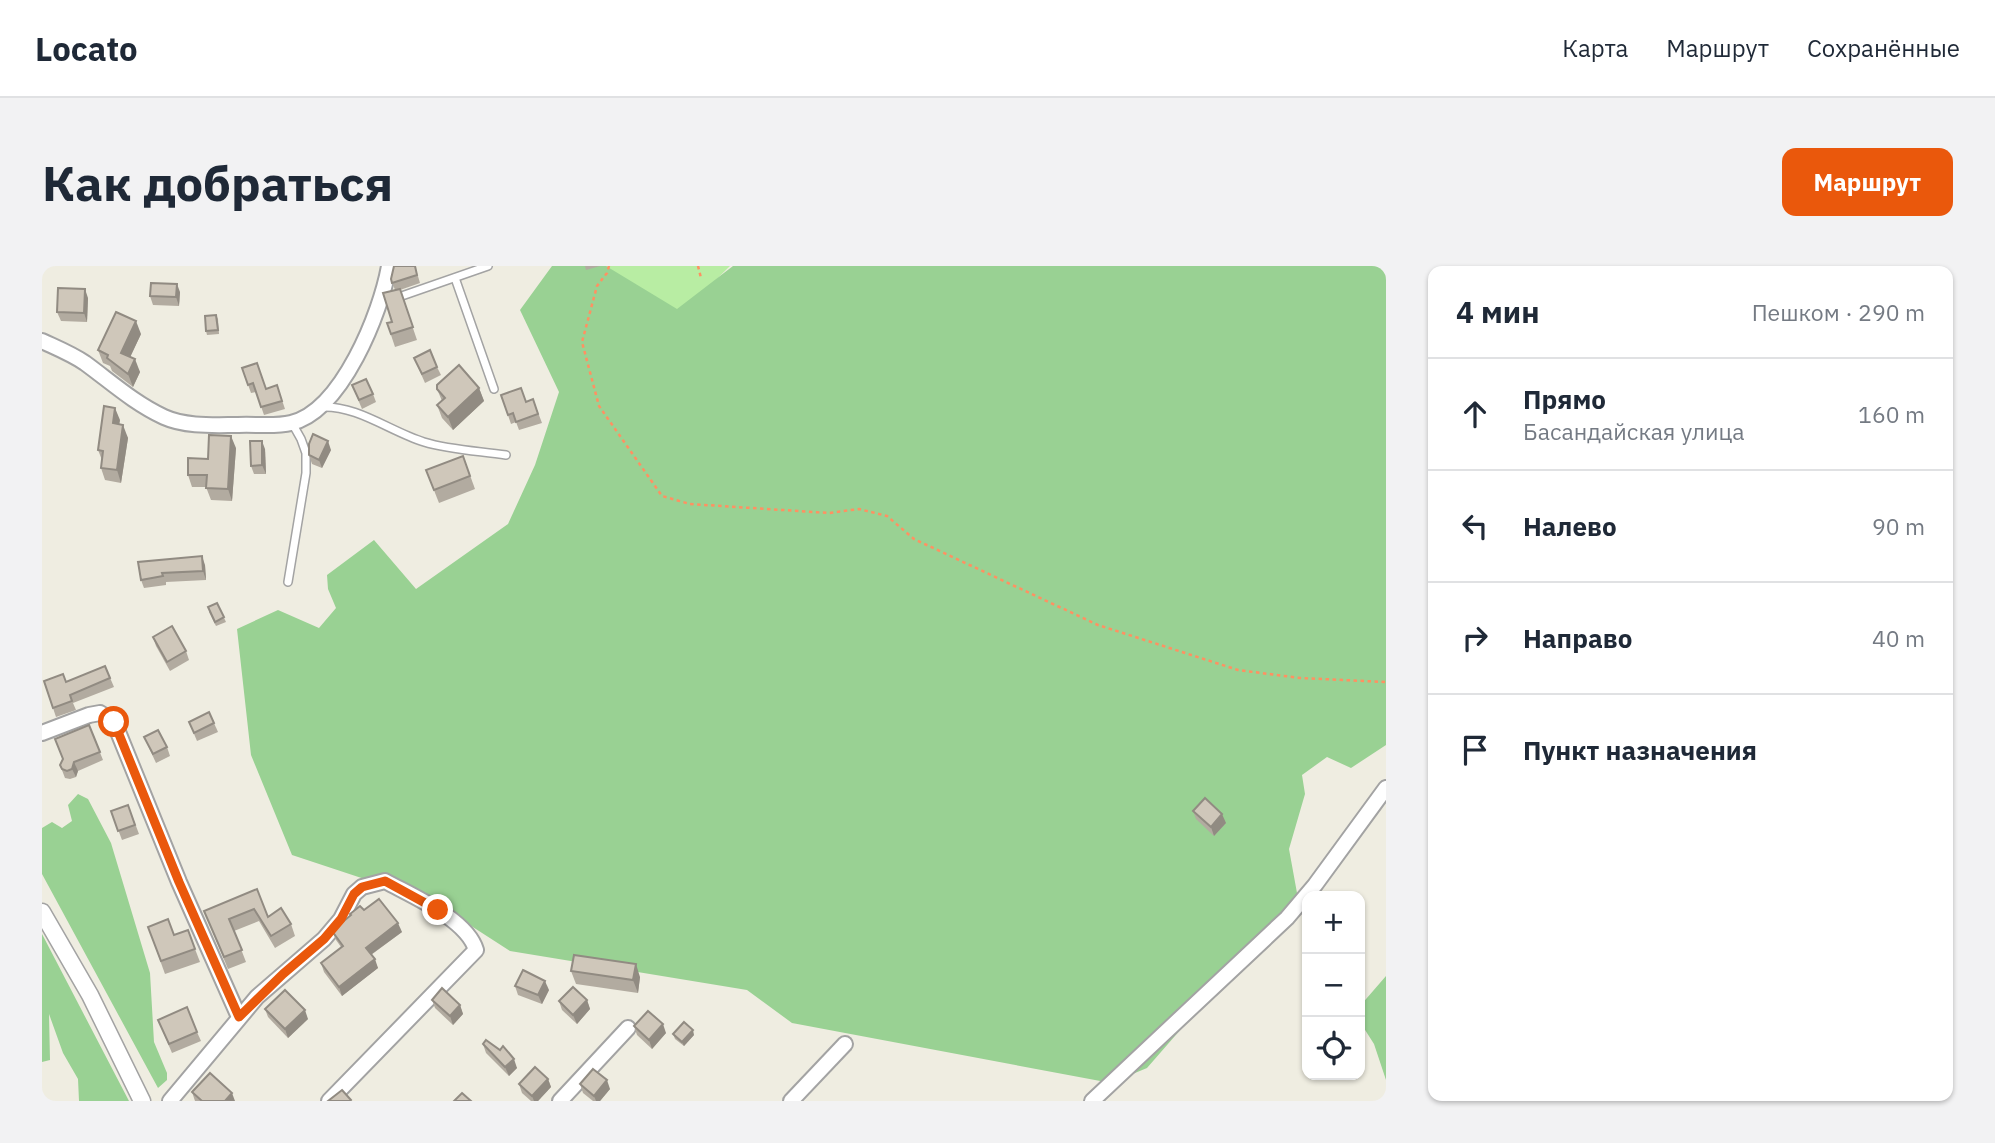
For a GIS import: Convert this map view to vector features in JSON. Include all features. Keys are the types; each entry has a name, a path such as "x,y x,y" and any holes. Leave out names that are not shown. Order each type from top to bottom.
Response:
{"street":[{"path":"42,341 72,355 120,392 166,418 214,425 292,423 320,407 340,383 365,342 381,300 388,266"},
{"path":"42,733 100,713 114,722 179,882 239,1017"},
{"path":"1092,1101 1287,918 1315,885 1386,788"},
{"path":"170,1101 239,1017 266,989 324,939 341,919 354,894 370,883 385,881 438,910 469,933 476,950 329,1101"},
{"path":"42,912 90,995 142,1101"},
{"path":"561,1101 628,1028"},
{"path":"792,1101 845,1044"}],"lane":[{"path":"381,300 397,298 488,266"},
{"path":"455,278 494,389"},
{"path":"320,407 345,409 427,443 506,455"},
{"path":"288,582 306,473 306,453 292,423"}],"path":[{"path":"609,266 597,286 582,342 598,406 662,496 691,504 829,513 859,509 887,516 914,539 1098,625 1238,670 1300,678 1386,682"},
{"path":"698,266 701,278"}],"green space":[{"path":"552,266 730,266 672,323"},
{"path":"552,266 606,266 677,309 733,266 1386,266 1386,745 1351,768 1327,757 1302,775 1305,794 1289,849 1299,904 1250,950 1147,1068 1111,1083 792,1023 747,990 510,951 434,902 292,855 251,755 237,629 278,610 319,628 336,608 328,589 327,575 374,540 416,589 508,524 535,465 559,392 520,310"},
{"path":"78,794 88,799 111,843 150,973 154,1042 167,1073 167,1080 158,1088 42,874 42,828 52,822 62,828 72,821 68,805"},
{"path":"42,934 129,1101 79,1101 78,1079 63,1053 49,1014 50,1060 42,1062"},
{"path":"1386,976 1386,1080 1374,1044 1365,1030 1365,1000"}],"building":[{"path":"394,266 415,266 417,275 392,283"},
{"path":"151,283 177,284 176,297 150,296"},
{"path":"58,288 85,289 84,313 57,312"},
{"path":"400,289 413,327 391,334 387,323 392,322 383,293"},
{"path":"116,312 136,321 121,353 135,359 128,374 107,358 108,355 98,350"},
{"path":"216,315 218,330 206,331 205,316"},
{"path":"430,350 437,367 422,374 414,358"},
{"path":"257,363 266,389 277,385 282,401 261,407 253,383 248,385 242,368"},
{"path":"459,365 479,388 448,417 437,405 445,398 437,385"},
{"path":"366,379 373,394 359,400 352,385"},
{"path":"521,388 526,402 533,399 538,414 516,422 513,413 508,415 501,395"},
{"path":"104,406 115,408 113,423 123,425 117,470 101,468 103,451 98,450"},
{"path":"313,434 328,441 319,460 309,455"},
{"path":"209,435 231,436 228,489 206,488 207,475 188,475 188,458 208,459"},
{"path":"250,441 262,441 262,465 251,466"},
{"path":"463,456 470,476 434,490 426,470"},
{"path":"202,556 203,571 162,573 163,576 141,580 138,562"},
{"path":"217,603 224,617 215,622 208,607"},
{"path":"172,626 186,651 167,662 153,637"},
{"path":"105,666 110,678 70,695 72,701 53,708 44,681 63,674 66,682"},
{"path":"209,712 214,723 194,733 189,722"},
{"path":"89,725 100,752 74,762 72,769 62,769 60,765 63,759 55,739"},
{"path":"158,730 167,747 153,754 144,737"},
{"path":"1205,798 1222,814 1211,827 1193,811"},
{"path":"128,805 135,825 118,831 111,811"},
{"path":"257,889 268,917 281,908 291,924 271,936 254,909 229,919 242,950 224,957 204,911"},
{"path":"379,899 398,923 366,948 375,959 339,987 321,963 343,946 332,931 360,906 364,910"},
{"path":"168,919 174,935 188,930 195,949 161,961 148,927"},
{"path":"574,955 636,964 633,980 571,971"},
{"path":"523,970 545,981 538,995 515,986"},
{"path":"573,987 587,1000 573,1015 559,1001"},
{"path":"442,988 460,1005 450,1016 432,1000"},
{"path":"285,990 305,1010 285,1029 265,1009"},
{"path":"187,1007 197,1032 169,1044 158,1020"},
{"path":"648,1011 663,1024 649,1040 634,1026"},
{"path":"684,1022 693,1030 682,1042 673,1034"},
{"path":"486,1040 500,1050 503,1046 514,1059 505,1067 483,1044"},
{"path":"535,1067 548,1079 532,1096 519,1084"},
{"path":"593,1069 607,1080 594,1096 580,1084"},
{"path":"210,1073 232,1093 225,1101 202,1101 192,1092"},
{"path":"342,1090 350,1101 328,1101"},
{"path":"462,1093 471,1101 454,1101"}],"route":[{"path":"114,722 179,882 239,1017 257,997 324,939 341,919 354,894 362,887 385,881 438,910"}]}
